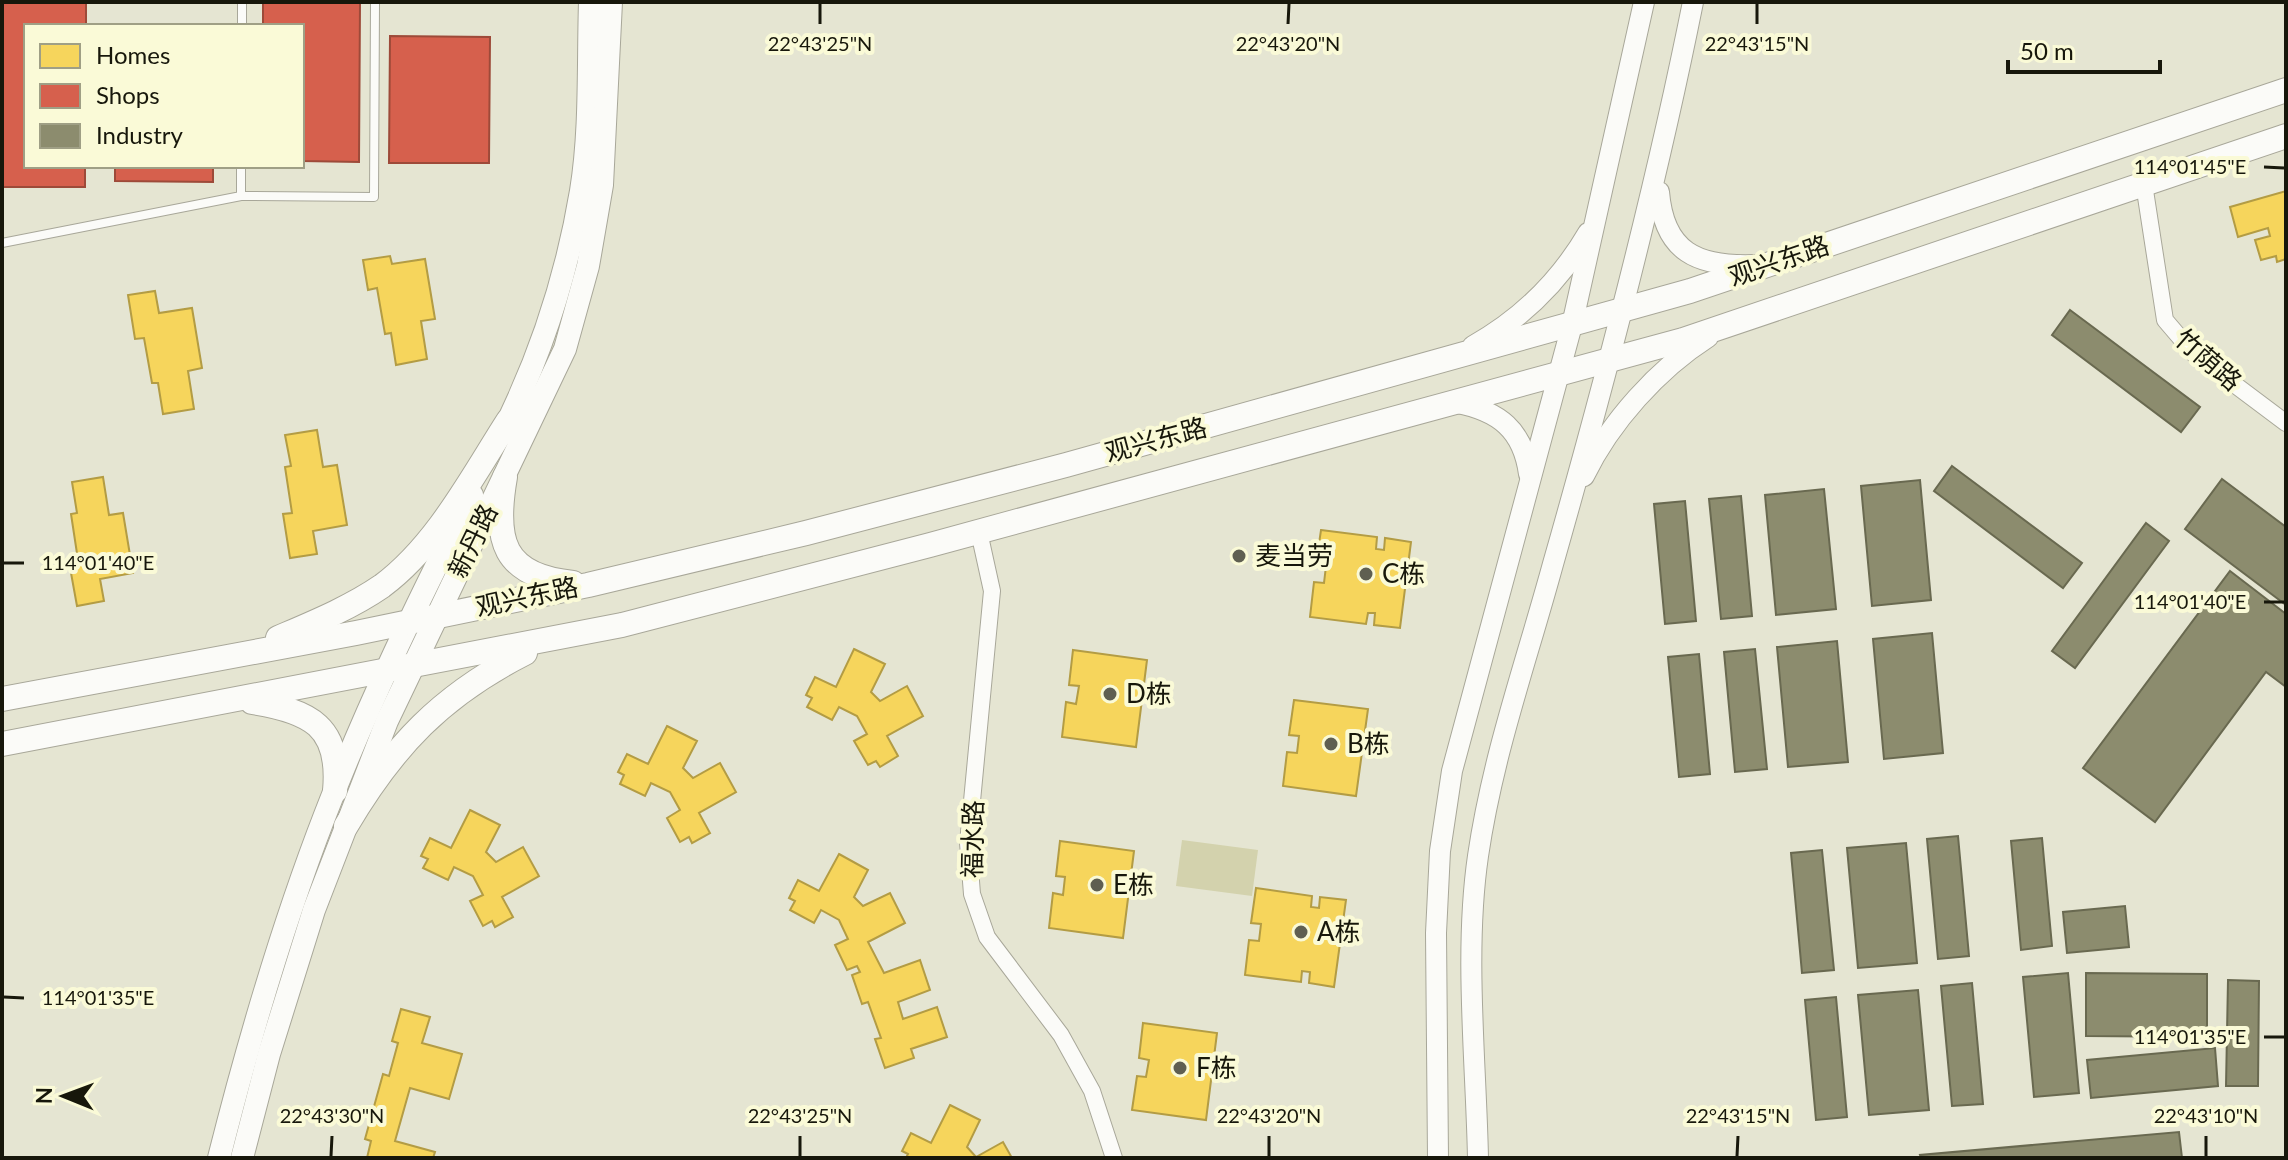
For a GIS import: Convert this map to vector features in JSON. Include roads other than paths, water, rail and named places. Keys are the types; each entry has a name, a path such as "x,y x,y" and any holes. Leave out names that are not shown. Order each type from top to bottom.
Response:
{"main road":[{"name":"新丹路","path":"219,1158 249,1046 335,791 410,622 508,421 542,339 564,266 581,190 590,2"},
{"name":"新丹路","path":"242,1158 269,1054 314,910 346,826 412,667 565,349 588,266 602,185 611,2"},
{"name":"观兴东路","path":"2,699 436,617 588,585 806,533 1572,325 1766,265 2286,90"},
{"name":"观兴东路","path":"2,744 555,639 979,532 1457,403 1728,325 2286,136"},
{"path":"235,656 359,600 402,568 449,510 508,421"},
{"path":"505,477 501,522 504,547 509,557 540,576 588,585"},
{"path":"346,826 382,769 440,705 490,672 555,639"},
{"path":"230,699 292,710 316,723 325,733 336,759 335,791"}],"street":[{"path":"1438,1158 1436,933 1440,851 1452,771 1572,325 1644,2"},
{"path":"1478,1158 1473,935 1478,860 1492,774 1567,512 1661,162 1693,2"},
{"path":"1661,162 1660,212 1679,248 1710,263 1766,265"},
{"name":"竹荫路","path":"2144,184 2165,320 2194,354 2286,423"},
{"path":"1451,359 1491,336 1531,306 1568,263 1598,216"},
{"path":"1567,512 1587,469 1641,396 1685,353 1728,325"},
{"path":"1457,403 1487,411 1510,425 1525,451 1530,479"},
{"name":"福水路","path":"979,532 992,591 968,843 972,894 987,937 1061,1035 1092,1091 1114,1158"}],"lane":[{"path":"242,2 242,24"},
{"path":"2,243 241,196 374,197 375,2"},
{"path":"241,168 241,196"}],"place":[{"name":"麦当劳","path":"1239,556"},
{"name":"C栋","path":"1366,574"},
{"name":"D栋","path":"1110,694"},
{"name":"B栋","path":"1331,744"},
{"name":"E栋","path":"1097,885"},
{"name":"A栋","path":"1301,932"},
{"name":"F栋","path":"1180,1068"}]}
